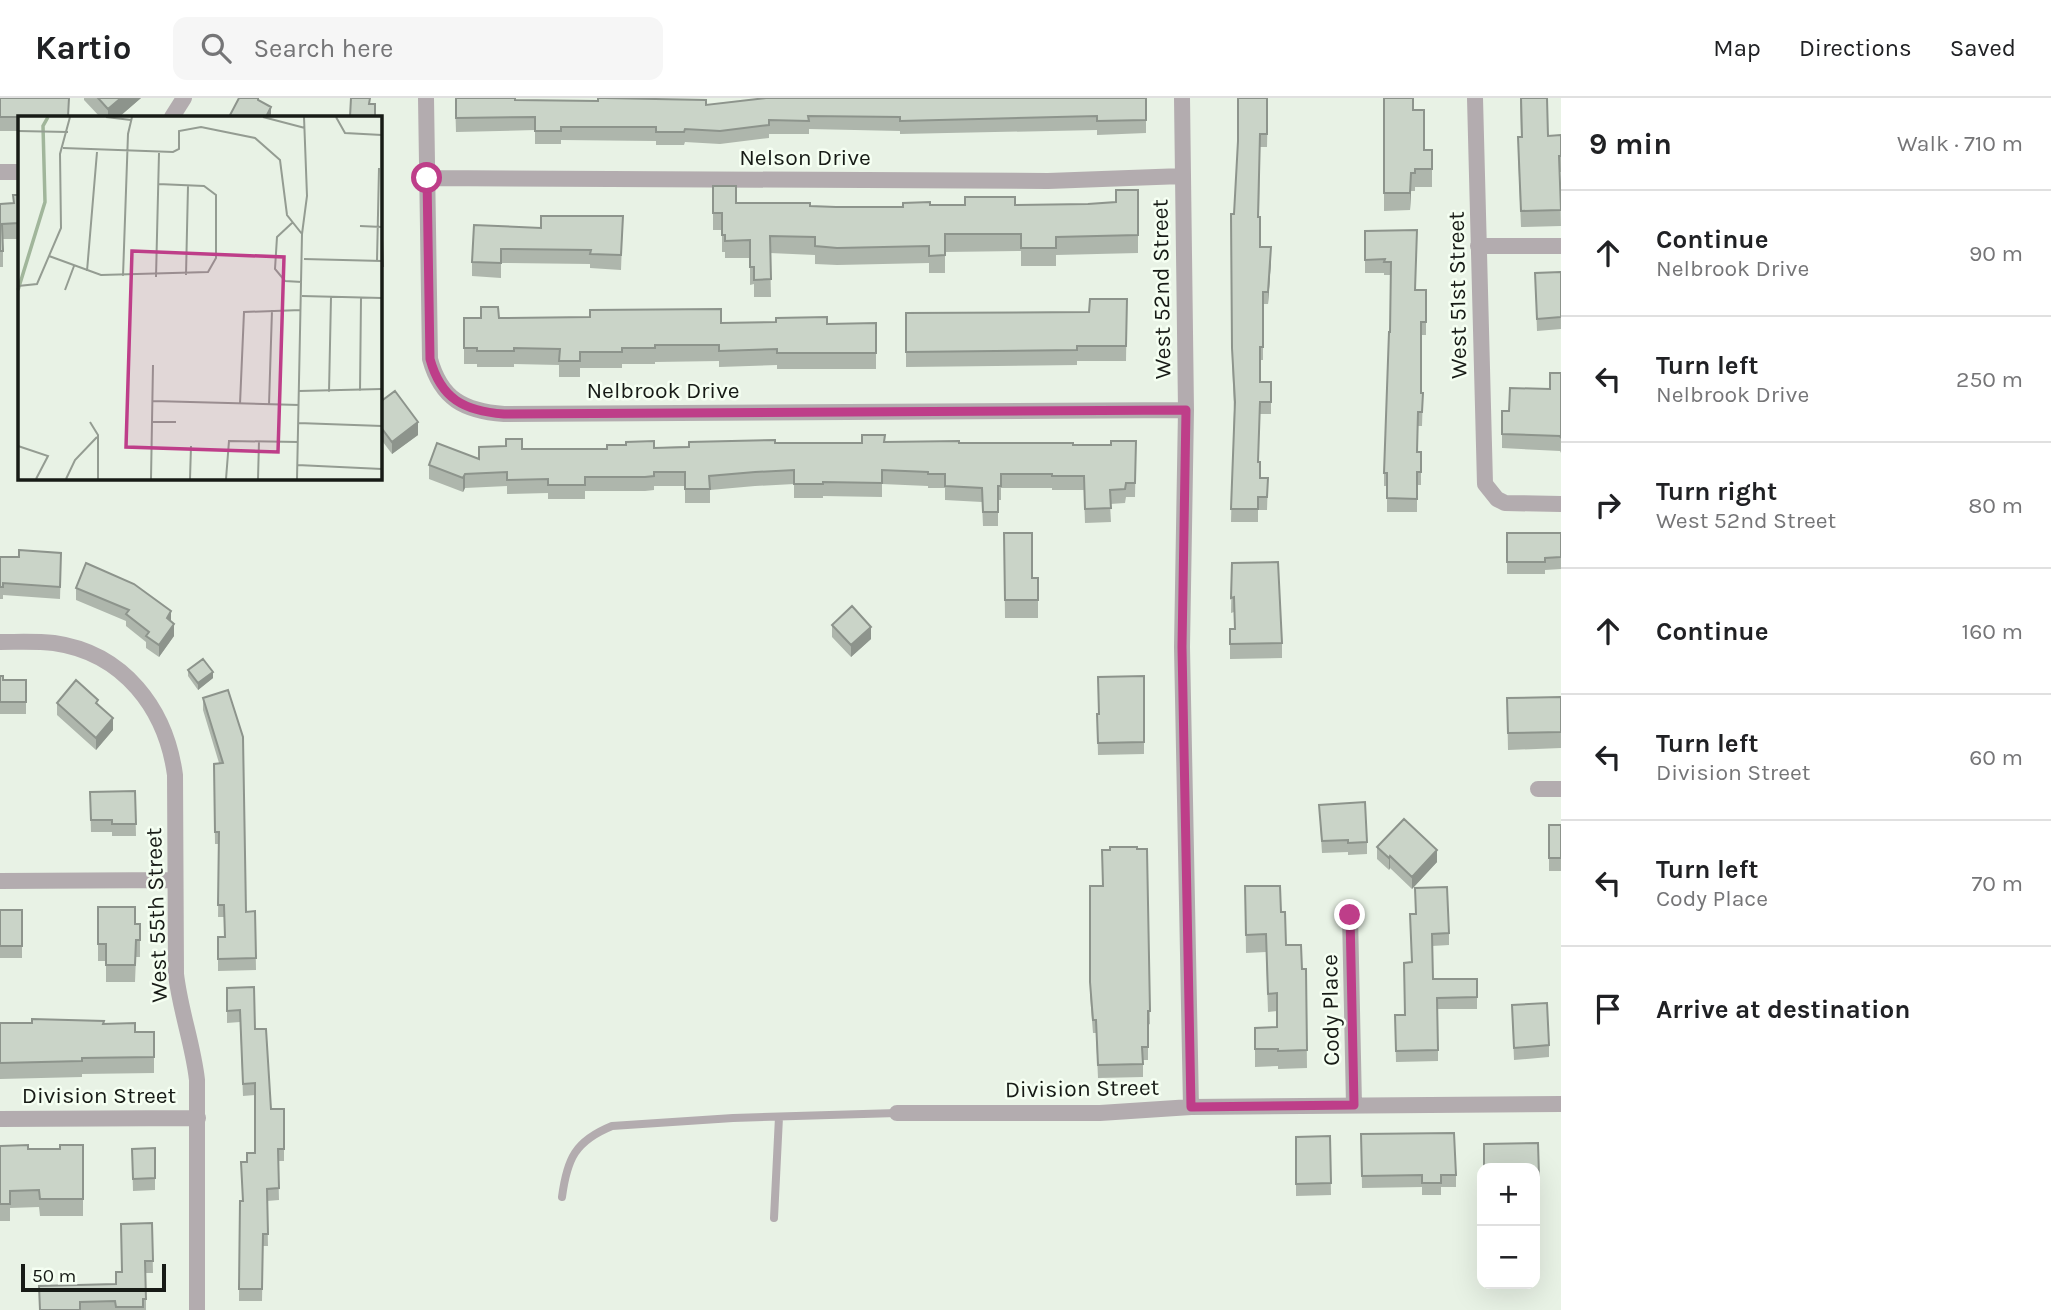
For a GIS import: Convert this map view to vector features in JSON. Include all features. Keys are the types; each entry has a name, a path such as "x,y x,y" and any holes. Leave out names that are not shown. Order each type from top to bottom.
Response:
{"street":[{"path":"173,116 184,98"},
{"name":"Nelbrook Drive","path":"426,98 430,359 434,376 446,393 470,409 504,414 1186,410"},
{"name":"West 52nd Street","path":"1182,98 1186,410 1182,647 1191,1107"},
{"name":"West 51st Street","path":"1475,98 1484,476 1489,490 1505,503 1561,504"},
{"path":"0,172 18,172"},
{"name":"Nelson Drive","path":"427,178 1048,181 1183,176"},
{"path":"1478,246 1561,246"},
{"name":"West 55th Street","path":"0,642 55,643 100,658 136,686 147,699 164,728 171,750 175,775 178,998 195,1059 198,1118 197,1310"},
{"path":"1538,789 1561,789"},
{"path":"0,881 175,880"},
{"name":"Cody Place","path":"1350,915 1354,1105"},
{"name":"Division Street","path":"897,1113 1100,1113 1191,1107 1561,1104"},
{"name":"Division Street","path":"0,1119 198,1118"}],"lane":[{"path":"562,1198 571,1156 580,1145 599,1131 612,1126 897,1113"},
{"path":"774,1218 779,1117"}],"building":[{"path":"0,98 69,98 68,116 0,117"},
{"path":"98,98 121,98 108,109"},
{"path":"239,98 258,98 271,107 266,116 230,116"},
{"path":"351,98 370,98 369,104 375,104 375,116 350,116"},
{"path":"456,98 706,100 706,105 766,98 1146,98 1146,120 1097,121 1097,116 900,121 900,117 808,116 809,121 769,120 769,125 720,131 685,129 684,132 656,132 656,127 561,127 561,131 535,131 535,117 456,118"},
{"path":"1238,98 1267,98 1267,134 1260,134 1258,217 1260,247 1271,247 1268,292 1263,292 1260,382 1271,382 1271,402 1260,402 1258,462 1260,478 1268,478 1267,497 1258,497 1258,509 1231,509 1235,402 1231,214 1234,214"},
{"path":"1384,98 1413,98 1413,110 1424,110 1424,150 1432,150 1432,169 1415,169 1415,173 1411,173 1410,193 1384,193"},
{"path":"1521,98 1547,98 1548,136 1561,135 1561,210 1521,211 1518,137 1522,137"},
{"path":"713,186 736,186 736,203 810,203 810,206 836,207 903,207 903,203 930,202 930,205 965,205 965,197 1015,197 1015,205 1088,204 1116,202 1116,190 1138,190 1138,235 1056,237 1056,248 1021,248 1021,234 945,234 945,255 929,256 929,246 837,248 815,246 815,237 770,236 771,279 754,280 754,267 750,267 750,240 725,241 725,235 722,235 722,213 713,213"},
{"path":"13,195 18,195 18,223 2,224 3,251 0,251 0,204 14,203"},
{"path":"541,216 623,216 621,255 590,254 591,250 501,249 501,263 472,262 474,225 541,228"},
{"path":"1417,230 1415,290 1426,290 1426,322 1421,322 1422,412 1418,412 1417,452 1421,452 1421,472 1417,472 1417,499 1387,498 1387,473 1384,473 1391,262 1384,262 1385,259 1365,260 1365,231"},
{"path":"1561,272 1561,317 1537,319 1535,273"},
{"path":"1090,299 1127,299 1126,346 1077,346 1077,350 906,352 906,313 1089,312"},
{"path":"481,307 498,307 499,318 590,317 590,310 721,309 721,323 776,322 776,318 827,317 827,324 876,323 876,353 777,353 777,349 719,351 719,345 655,345 655,348 622,348 622,352 580,352 580,361 559,361 560,349 514,348 514,351 477,351 477,348 464,348 464,318 481,318"},
{"path":"1550,373 1561,373 1561,438 1502,434 1502,411 1509,411 1510,388 1550,389"},
{"path":"395,391 418,422 392,442 382,429 382,401"},
{"path":"862,435 885,435 884,442 1111,445 1111,441 1136,441 1135,483 1126,483 1125,489 1110,490 1111,508 1085,509 1084,476 1001,474 998,512 983,512 982,488 945,486 945,474 928,472 882,470 882,483 794,484 794,470 755,472 709,476 710,489 685,489 685,472 654,472 654,476 645,477 585,477 585,485 548,485 548,479 507,480 507,472 465,474 463,478 429,465 437,443 479,459 479,447 506,446 506,439 522,439 522,449 607,449 607,445 654,441 654,448 689,447 689,442 775,440 775,443 862,443"},
{"path":"1004,533 1032,533 1032,578 1038,578 1038,600 1005,600"},
{"path":"1507,533 1561,533 1561,557 1545,558 1545,562 1507,562"},
{"path":"19,550 61,553 60,587 3,583 3,587 0,587 0,557 19,557"},
{"path":"1278,562 1282,643 1230,644 1230,629 1235,629 1234,597 1231,598 1232,563"},
{"path":"86,563 134,584 171,611 167,618 174,624 159,645 146,636 149,632 126,614 129,610 76,588"},
{"path":"852,606 871,627 851,645 832,625"},
{"path":"203,659 213,672 198,683 188,670"},
{"path":"0,676 3,676 3,680 26,680 26,702 0,702"},
{"path":"1144,676 1144,742 1098,743 1098,677"},
{"path":"76,680 113,718 96,738 57,703"},
{"path":"228,690 243,737 246,912 255,911 256,958 218,959 218,937 225,937 224,905 218,905 219,832 215,832 214,764 223,763 203,698"},
{"path":"1561,697 1561,732 1508,733 1507,698"},
{"path":"135,791 136,824 112,824 112,820 91,820 90,792"},
{"path":"1365,802 1367,842 1322,841 1319,805"},
{"path":"1404,819 1437,850 1412,877 1377,847"},
{"path":"1549,825 1561,825 1561,858 1549,858"},
{"path":"1110,847 1147,849 1150,1011 1148,1047 1142,1047 1143,1064 1098,1065 1096,1020 1093,1020 1090,982 1090,886 1103,886 1102,850 1110,850"},
{"path":"1245,886 1280,886 1281,912 1285,912 1286,945 1301,945 1302,969 1306,969 1307,1050 1255,1049 1255,1028 1277,1027 1277,993 1268,994 1266,934 1246,935"},
{"path":"1447,887 1449,933 1432,934 1433,979 1477,979 1477,997 1437,998 1438,1050 1396,1051 1395,1015 1405,1015 1404,963 1412,962 1410,914 1416,914 1415,888"},
{"path":"98,907 135,907 135,924 140,924 140,940 136,940 135,965 106,965 106,944 98,944"},
{"path":"0,910 22,910 22,946 0,946"},
{"path":"254,987 255,1029 266,1029 271,1109 284,1109 284,1149 278,1149 279,1188 267,1189 268,1234 263,1234 262,1289 239,1289 240,1201 243,1201 241,1162 247,1162 247,1153 255,1153 255,1083 243,1084 240,1010 227,1011 227,988"},
{"path":"1547,1003 1549,1045 1514,1048 1512,1005"},
{"path":"32,1019 104,1021 103,1024 135,1023 135,1032 154,1032 154,1057 0,1063 0,1023 32,1023"},
{"path":"1454,1133 1456,1175 1441,1175 1441,1183 1422,1183 1422,1175 1362,1176 1361,1134"},
{"path":"1330,1136 1331,1183 1296,1184 1296,1137"},
{"path":"1538,1143 1539,1163 1484,1163 1484,1144"},
{"path":"28,1145 28,1149 60,1149 60,1145 83,1145 83,1199 40,1199 39,1190 10,1191 10,1204 0,1204 0,1146"},
{"path":"155,1148 155,1178 133,1179 132,1149"},
{"path":"152,1223 153,1261 145,1261 146,1299 143,1299 143,1307 116,1307 115,1301 80,1302 80,1310 40,1310 39,1286 116,1284 116,1272 122,1272 121,1224"}],"route":[{"path":"427,178 430,359 434,376 446,393 470,409 504,414 1186,410 1182,647 1191,1107 1354,1105 1350,915"}]}
